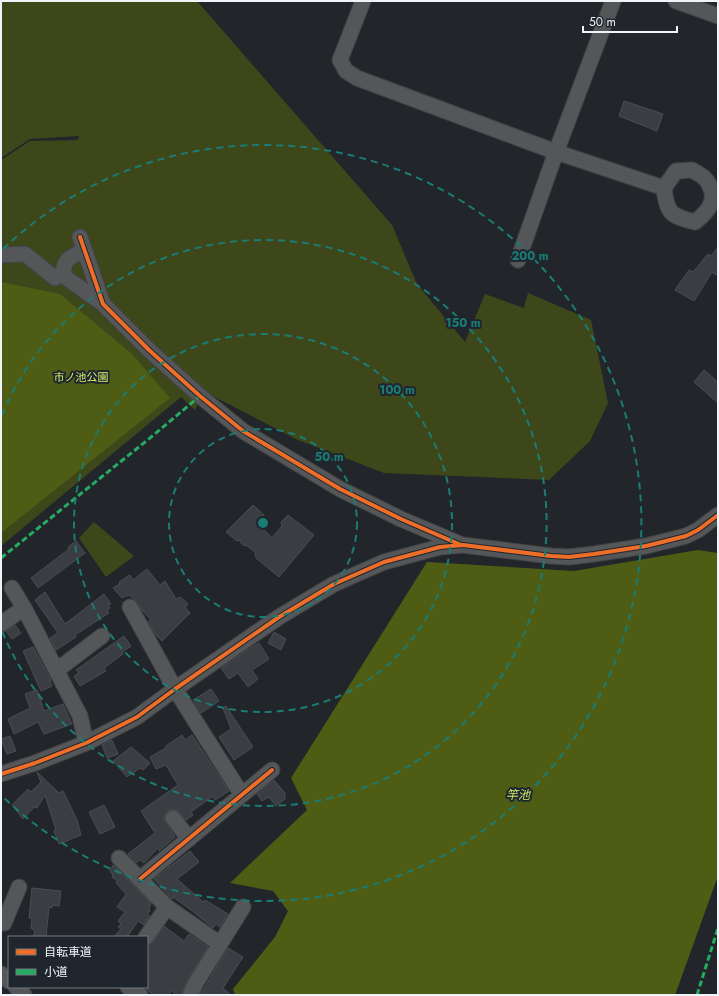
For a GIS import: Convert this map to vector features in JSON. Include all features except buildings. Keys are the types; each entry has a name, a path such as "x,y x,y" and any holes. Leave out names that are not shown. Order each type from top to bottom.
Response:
{"street":[{"path":"363,1 340,60 346,71 357,78 556,152 664,188"},
{"path":"518,260 556,152 613,1"},
{"path":"676,1 718,16"},
{"path":"692,170 707,180 713,191 716,205 695,222 683,219 670,213 666,204 664,188 676,171 692,170"},
{"path":"103,304 82,244 73,256 65,263 63,270 65,277 103,304 149,350 200,396 243,431 340,489 401,519 463,545"},
{"path":"1,255 25,254 55,278"},
{"path":"1,774 35,763 86,743 137,717 279,617 334,584 384,562 440,547 463,545 569,557 646,546 686,536 698,530 718,515"},
{"path":"12,588 57,670 80,716 86,743"},
{"path":"1,624 24,608"},
{"path":"130,608 175,689 242,795"},
{"path":"57,670 102,637"},
{"path":"140,880 272,770"},
{"path":"173,818 190,839"},
{"path":"120,858 167,907 220,944"},
{"path":"1,923 4,923 19,887"},
{"path":"147,936 167,907"},
{"path":"190,995 243,907"},
{"path":"16,988 24,995"},
{"path":"130,988 140,995"}],"green space":[{"name":"市ノ池公園","path":"1,1 197,1 392,225 417,284 465,342 485,294 524,308 528,293 591,320 608,403 590,441 549,480 384,473 298,440 203,391 195,410 181,397 1,546 1,160 30,141 77,140 79,136 30,139 1,158"},
{"path":"94,522 134,556 106,577 79,538"}],"water":[{"path":"1,282 60,294 132,354 170,398 1,533"},
{"name":"竿池","path":"698,550 718,553 718,876 675,995 235,995 233,989 275,937 288,911 273,891 230,883 307,810 291,778 427,562 574,571"}],"marked path":[{"path":"1,558 200,396"},
{"path":"697,995 718,928"}],"cycle path":[{"path":"80,237 103,304 149,350 200,396 243,431 340,489 401,519 461,545"},
{"path":"1,774 35,763 86,743 137,717 279,617 334,584 384,562 440,547 463,545 551,556 569,557 594,554 646,546 686,536 698,530 718,515"},
{"path":"140,879 272,770"}]}
